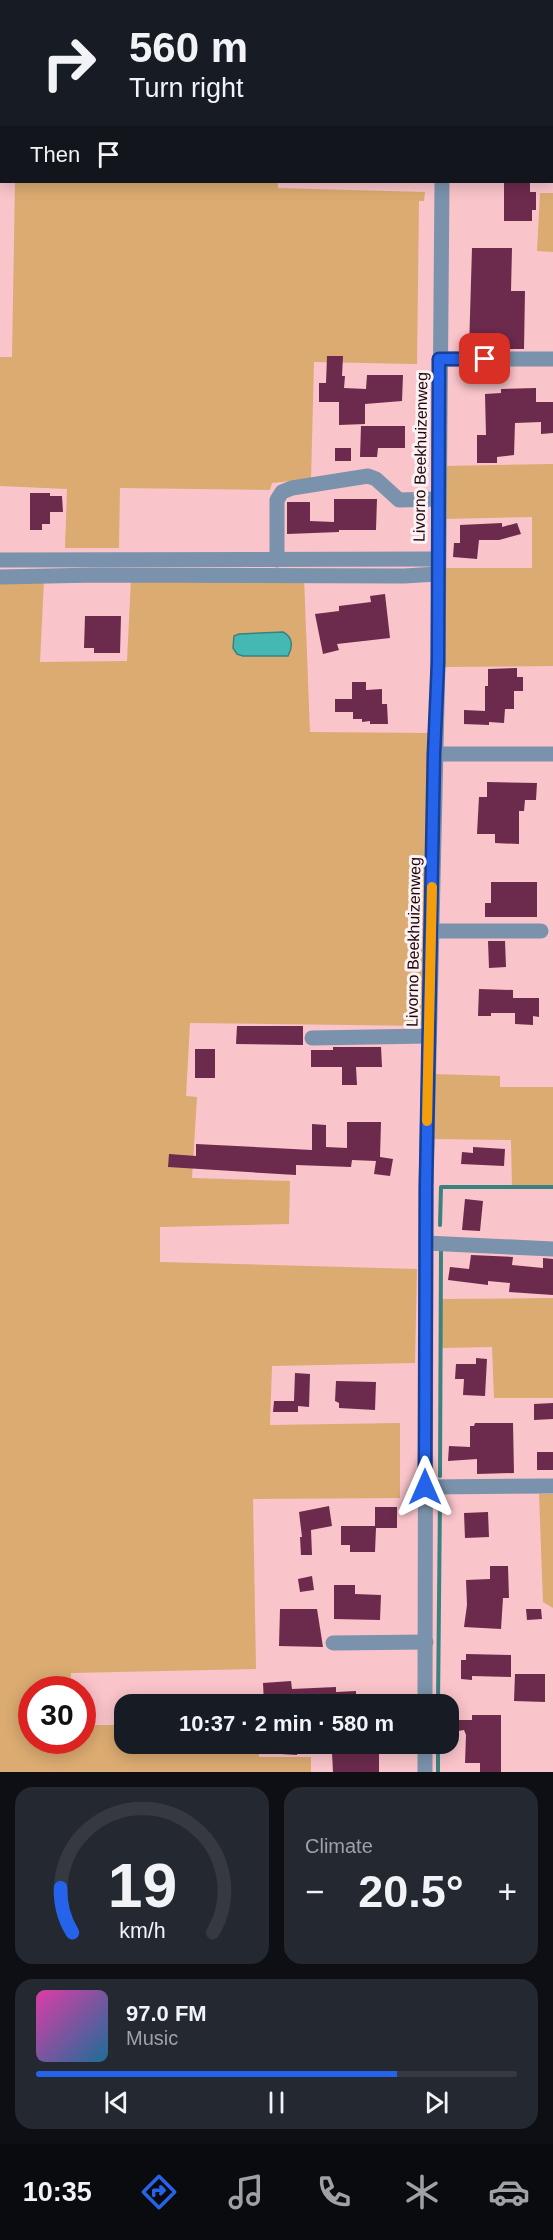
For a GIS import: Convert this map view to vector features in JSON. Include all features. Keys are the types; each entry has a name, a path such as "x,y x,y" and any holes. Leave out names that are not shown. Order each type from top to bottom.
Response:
{"street":[{"name":"Livorno Beekhuizenweg","path":"425,1694 426,1243 434,754 438,662 442,183"},
{"path":"439,359 553,359"},
{"path":"277,560 276,500 282,492 292,488 368,476 376,479 399,500 438,499"},
{"path":"0,560 277,560 437,567"},
{"path":"0,577 97,574 404,576 437,567"},
{"path":"434,754 553,754"},
{"path":"432,931 541,931"},
{"path":"312,1038 429,1036"},
{"path":"426,1243 553,1249"},
{"path":"425,1487 553,1486"},
{"path":"333,1642 426,1642"},
{"path":"425,1754 425,1772"}],"shaded area":[{"path":"15,183 278,183 278,188 425,192 424,201 419,201 417,364 314,362 311,479 272,483 270,490 120,488 119,548 65,548 67,489 0,486 0,357 12,357"},
{"path":"540,193 553,193 553,252 537,251"},
{"path":"553,464 553,666 443,667 442,568 532,568 532,517 443,519 444,466"},
{"path":"304,577 310,732 429,733 426,1026 190,1023 186,1096 197,1097 192,1178 290,1181 289,1224 160,1227 160,1262 417,1269 415,1363 272,1366 270,1425 400,1423 400,1498 253,1499 256,1669 18,1676 18,1754 96,1754 96,1725 114,1725 114,1754 259,1754 259,1757 311,1757 311,1772 0,1772 0,580 44,580 40,662 127,661 131,579"},
{"path":"433,1074 500,1076 500,1087 553,1087 553,1187 512,1187 511,1140 433,1139"},
{"path":"553,1298 553,1398 494,1398 492,1347 440,1348 441,1299"},
{"path":"539,1494 553,1494 553,1608 543,1602"}],"water":[{"path":"283,632 291,642 288,656 243,656 237,654 233,648 234,636 239,634"}],"building":[{"path":"504,183 530,183 530,192 536,192 536,210 532,210 532,221 504,221"},
{"path":"472,248 512,248 511,291 525,291 524,349 469,349"},
{"path":"327,356 343,356 344,388 366,389 367,375 403,375 402,401 365,404 365,424 339,425 339,402 319,402 319,383 326,383"},
{"path":"536,388 536,402 553,402 553,433 541,434 541,422 515,423 514,455 497,457 497,463 477,463 477,435 486,435 485,394 501,393 501,389"},
{"path":"361,426 405,426 405,448 378,448 377,457 360,457"},
{"path":"335,448 351,448 351,461 335,461"},
{"path":"30,493 50,493 50,496 62,496 63,512 50,512 50,524 42,524 42,530 30,530"},
{"path":"334,499 377,499 376,530 287,534 287,502 310,502 310,521 334,522"},
{"path":"502,523 502,527 517,523 521,534 499,540 479,540 477,559 453,557 454,543 460,543 460,525"},
{"path":"385,594 390,638 337,644 339,650 323,654 315,614 339,611 339,606 371,602 370,596"},
{"path":"85,616 121,616 120,653 94,653 94,648 84,648"},
{"path":"517,668 517,677 523,677 523,691 514,691 514,709 505,709 504,723 464,724 464,710 485,711 488,669"},
{"path":"352,682 366,682 366,690 382,689 382,704 387,704 388,724 370,724 370,721 362,722 362,719 353,719 353,712 335,712 335,699 352,699"},
{"path":"487,782 537,783 536,800 525,800 524,811 519,811 519,844 495,843 495,834 477,834 479,797 487,797"},
{"path":"491,882 537,882 537,917 485,917 485,903 491,903"},
{"path":"488,941 505,941 506,967 489,968"},
{"path":"479,989 513,990 513,998 539,998 539,1017 533,1016 533,1025 515,1024 515,1013 491,1013 491,1016 478,1016"},
{"path":"237,1026 303,1026 303,1045 236,1044"},
{"path":"333,1047 381,1047 382,1067 356,1067 357,1085 342,1085 342,1067 311,1067 311,1050 333,1050"},
{"path":"195,1049 215,1049 215,1078 195,1078"},
{"path":"347,1122 381,1122 380,1157 393,1159 390,1176 374,1174 376,1161 352,1160 351,1167 296,1165 296,1175 168,1167 169,1154 196,1156 196,1144 312,1150 312,1124 326,1125 326,1147 347,1148"},
{"path":"473,1147 505,1149 504,1166 461,1164 462,1152 473,1153"},
{"path":"465,1199 483,1201 480,1231 462,1230"},
{"path":"471,1255 513,1257 512,1265 543,1268 543,1258 553,1259 553,1295 509,1292 510,1283 488,1281 488,1285 448,1280 450,1267 469,1269"},
{"path":"476,1358 487,1359 485,1396 463,1395 464,1379 455,1379 456,1364 476,1364"},
{"path":"295,1373 310,1374 309,1407 298,1406 298,1412 273,1412 274,1401 294,1401"},
{"path":"336,1381 376,1382 375,1410 339,1408 339,1403 335,1401"},
{"path":"553,1403 553,1419 534,1420 534,1404"},
{"path":"475,1423 513,1423 514,1473 477,1474 477,1459 448,1461 449,1446 470,1447 470,1426 474,1426"},
{"path":"537,1452 553,1452 553,1470 537,1470"},
{"path":"329,1506 332,1526 311,1530 312,1555 301,1555 300,1537 302,1537 299,1512"},
{"path":"375,1507 397,1507 397,1528 376,1528 375,1552 350,1552 350,1545 341,1545 341,1526 375,1526"},
{"path":"488,1512 489,1537 465,1538 464,1513"},
{"path":"490,1566 508,1566 509,1598 503,1598 501,1629 464,1627 467,1605 466,1580 490,1579"},
{"path":"312,1576 314,1590 300,1592 298,1579"},
{"path":"334,1585 355,1585 355,1594 381,1595 380,1620 334,1619"},
{"path":"280,1609 317,1609 323,1647 279,1646"},
{"path":"526,1609 541,1609 542,1619 527,1620"},
{"path":"466,1654 511,1655 511,1677 472,1676 472,1680 461,1679 461,1660 466,1660"},
{"path":"515,1674 545,1674 545,1702 514,1701"},
{"path":"291,1681 292,1689 336,1687 336,1692 356,1691 356,1694 264,1694 263,1683"},
{"path":"472,1715 501,1715 501,1772 480,1772 480,1763 465,1763 466,1735 464,1730 459,1731 459,1720 472,1720"},
{"path":"332,1754 379,1754 379,1772 333,1772"}],"waterway":[{"path":"440,1225 441,1187 553,1187"},
{"path":"440,1476 441,1251"},
{"path":"438,1694 440,1498"},
{"path":"438,1754 438,1772"}],"slow traffic":[{"path":"427,1121 432,887"}],"route":[{"path":"425,1487 426,1187 434,754 438,662 439,359 485,359"}]}
